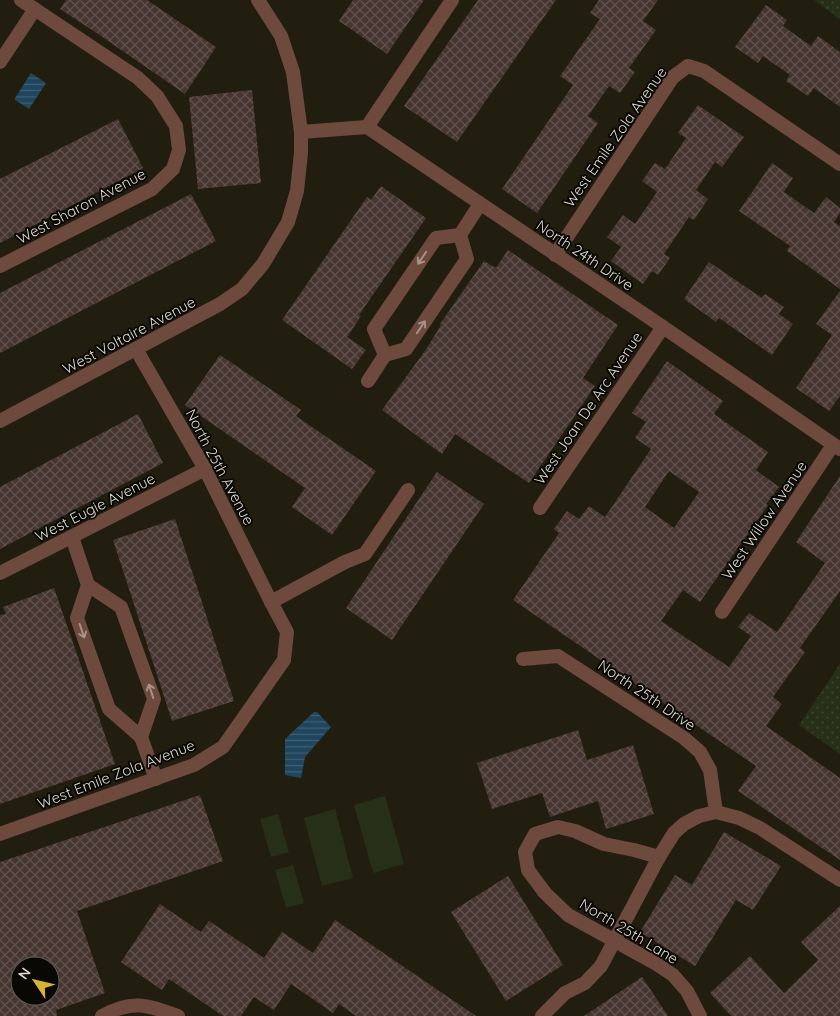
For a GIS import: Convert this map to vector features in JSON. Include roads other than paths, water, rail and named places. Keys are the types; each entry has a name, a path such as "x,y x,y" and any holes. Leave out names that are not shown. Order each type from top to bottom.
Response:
{"street":[{"path":"0,62 35,9 21,0"},
{"path":"248,0 260,3 281,36 293,72 301,132 367,127 452,0"},
{"name":"West Sharon Avenue","path":"0,266 152,189 173,169 179,150 176,126 157,96 138,78 35,9"},
{"name":"West Emile Zola Avenue","path":"555,255 673,77 688,66 704,71 840,164"},
{"name":"North 24th Drive","path":"367,127 837,447"},
{"name":"West Voltaire Avenue","path":"0,421 220,304 242,289 263,264 288,222 297,191 301,132"},
{"path":"368,381 385,355 406,349 467,259 460,236 480,204"},
{"path":"385,355 374,329 436,238 460,236"},
{"name":"West Joan De Arc Avenue","path":"540,508 663,327"},
{"name":"North 25th Avenue","path":"136,349 205,469 271,602"},
{"name":"West Willow Avenue","path":"722,612 837,447"},
{"name":"West Eugie Avenue","path":"0,573 205,469"},
{"path":"271,602 345,562 365,554 408,490"},
{"path":"72,537 88,585 78,618 108,709 141,738 156,779"},
{"path":"88,585 121,607 154,699 141,738"},
{"name":"West Emile Zola Avenue","path":"0,834 194,765 223,747 284,660 286,632 271,602"},
{"name":"North 25th Drive","path":"523,659 558,656 684,738 700,752 710,770 716,812"},
{"path":"542,1016 565,993 584,983 601,966 658,857 674,833 684,824 699,816 716,812 739,818 760,828 840,880"},
{"name":"North 25th Lane","path":"658,857 604,844 575,831 558,827 536,834 525,852 528,870 545,893 568,914 655,963 673,976 687,991 700,1016"},
{"path":"106,1014 129,1005 138,1005 178,1016"}],"water":[{"path":"31,73 46,83 29,109 15,100 15,98"},
{"path":"314,712 317,712 331,727 305,757 301,778 285,775 285,739"}]}
